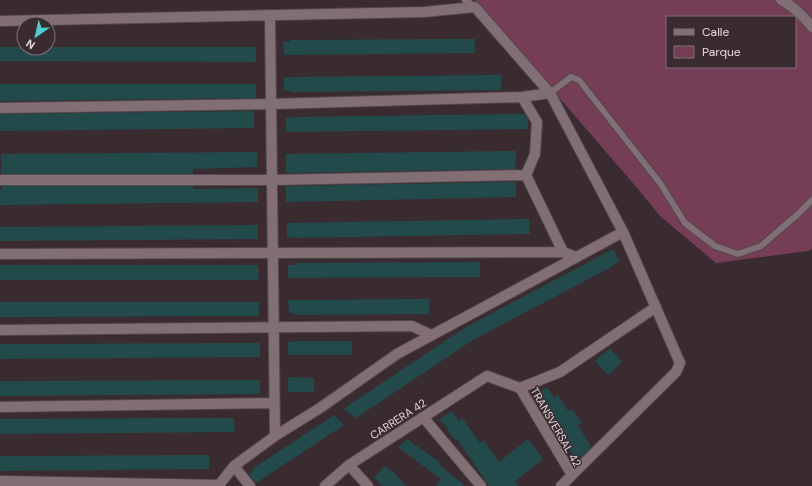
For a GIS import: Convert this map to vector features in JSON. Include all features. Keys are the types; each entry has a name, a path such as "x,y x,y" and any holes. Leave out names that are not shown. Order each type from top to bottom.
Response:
{"street":[{"path":"781,0 787,3 812,27"},
{"path":"0,21 424,12 475,7 550,92 623,232 680,363 676,372 572,475"},
{"path":"270,16 275,436"},
{"path":"0,108 271,104 522,97 550,92"},
{"path":"522,97 537,122 535,154 526,175 563,252"},
{"path":"0,180 272,180 526,175"},
{"path":"0,481 219,485 234,466 275,436 320,408 397,354 623,232"},
{"path":"1,254 563,252 576,257"},
{"path":"520,388 560,372 656,307"},
{"path":"0,330 412,326 431,335"},
{"name":"TRANSVERSAL 42","path":"487,376 520,388 572,475 562,486"},
{"name":"CARRERA 42","path":"325,486 349,465 487,376"},
{"path":"0,407 274,403"},
{"path":"423,417 481,486"},
{"path":"349,465 368,486"},
{"path":"234,466 250,486"}],"lane":[{"path":"465,0 475,7"},
{"path":"550,92 570,77 579,80 660,184 685,223 715,246 738,254 761,246 812,200"}],"green space":[{"path":"475,0 812,0 812,249 808,251 716,263 660,216"}],"building":[{"path":"475,39 475,53 284,55 283,41 290,42 290,40"},
{"path":"0,47 16,47 16,56 56,56 56,47 256,47 256,62 0,61"},
{"path":"501,75 501,90 284,91 284,77"},
{"path":"0,84 256,84 256,98 0,101"},
{"path":"254,111 254,128 0,131 0,114"},
{"path":"525,114 528,120 528,129 286,132 286,118 292,117"},
{"path":"516,151 515,169 286,173 286,154"},
{"path":"257,152 257,167 193,169 193,174 1,174 1,154"},
{"path":"516,182 516,197 286,202 286,186"},
{"path":"2,186 193,186 193,189 258,188 258,202 0,205 0,190 2,190"},
{"path":"529,219 530,234 287,237 287,223"},
{"path":"258,225 258,239 0,241 0,227"},
{"path":"613,249 620,261 614,264 615,265 473,340 356,418 343,409 466,327"},
{"path":"480,262 480,277 288,278 288,265 295,265 295,263"},
{"path":"0,265 258,265 259,280 0,280"},
{"path":"429,299 429,314 295,315 295,313 289,313 288,300"},
{"path":"0,302 259,302 259,316 0,317"},
{"path":"352,341 352,355 288,355 288,342"},
{"path":"260,343 260,357 0,359 0,344"},
{"path":"610,348 622,362 608,375 595,361"},
{"path":"288,377 314,378 314,392 288,392"},
{"path":"260,380 260,394 0,396 0,381"},
{"path":"547,387 554,398 558,395 568,411 572,409 582,422 578,425 591,447 582,456 576,459 551,423 553,422 536,395"},
{"path":"452,411 459,421 462,418 480,443 484,440 499,462 528,439 543,459 515,481 518,486 489,486 457,439 455,440 440,419"},
{"path":"334,415 344,425 256,483 249,475 253,471 252,469"},
{"path":"234,418 235,432 0,434 0,419"},
{"path":"408,439 440,462 438,464 464,485 436,486 441,479 398,447"},
{"path":"209,455 209,469 0,471 0,456"},
{"path":"385,466 390,471 392,470 406,486 382,486 374,477"}]}
